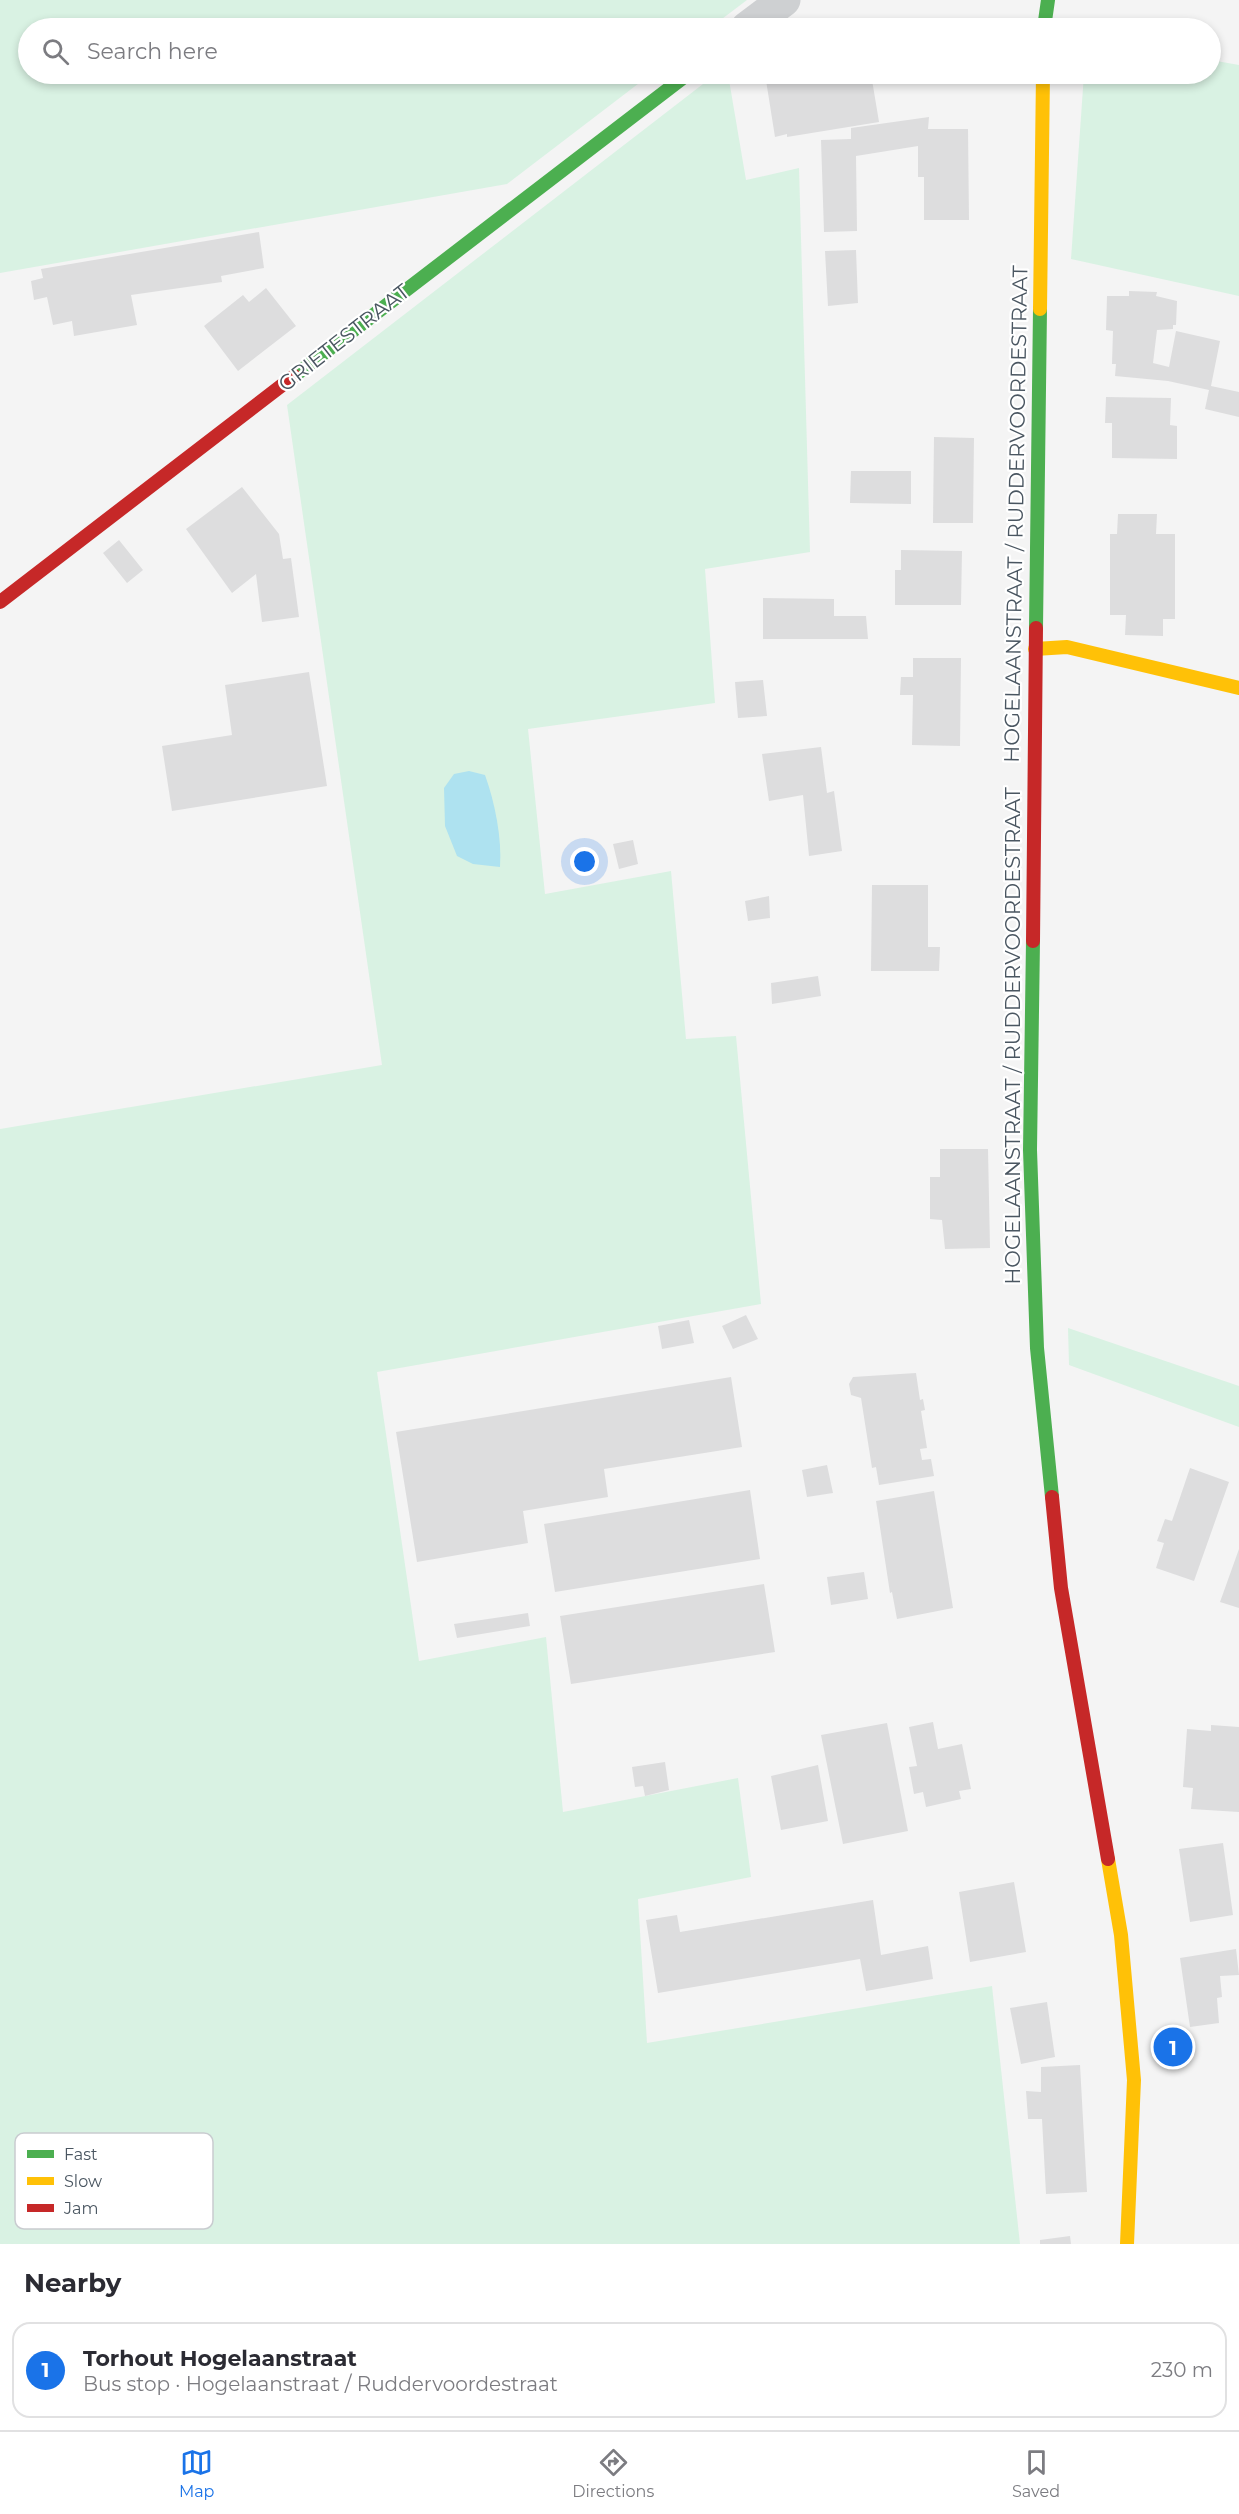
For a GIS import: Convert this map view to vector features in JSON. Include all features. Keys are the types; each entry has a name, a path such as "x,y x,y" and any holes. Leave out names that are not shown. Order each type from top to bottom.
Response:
{"street":[{"path":"760,18 784,0"},
{"path":"1045,18 1048,0"},
{"name":"GRIETESTRAAT","path":"0,602 675,84"},
{"name":"HOGELAANSTRAAT / RUDDERVOORDESTRAAT","path":"1043,84 1030,1150 1037,1348 1064,1612 1121,1935 1134,2080 1127,2244"},
{"path":"1035,649 1067,647 1239,688"}],"green space":[{"path":"0,0 747,0 723,18 18,18 18,84 638,84 507,184 0,273"},
{"path":"1221,62 1239,65 1239,296 1071,259 1083,84 1221,84"},
{"path":"703,84 730,84 746,180 799,168 810,552 705,569 715,703 528,729 545,894 671,871 686,1039 736,1036 761,1304 377,1372 419,1661 546,1637 563,1812 738,1778 751,1877 638,1899 647,2043 992,1986 1020,2244 0,2244 0,1129 382,1065 287,405"},
{"path":"1068,1328 1239,1386 1239,1427 1069,1365"}],"water":[{"path":"469,771 485,775 489,786 499,833 500,867 473,864 457,856 445,826 444,788 454,774"}],"building":[{"path":"767,84 873,84 879,122 775,137"},
{"path":"929,117 928,129 968,129 969,220 924,220 924,177 918,177 918,146 856,156 857,231 824,232 821,140 851,139 851,128"},
{"path":"259,232 264,268 221,276 222,282 131,295 137,325 74,336 72,321 53,325 47,297 34,300 31,281 43,278 41,269"},
{"path":"856,250 858,303 828,306 825,251"},
{"path":"266,288 296,326 238,371 204,326 243,295 249,302"},
{"path":"1129,291 1157,292 1156,296 1177,301 1176,325 1173,325 1173,329 1157,330 1153,363 1169,367 1176,331 1220,341 1211,386 1239,392 1239,417 1205,409 1209,390 1168,381 1115,376 1116,364 1112,364 1113,331 1106,330 1107,296 1129,296"},
{"path":"1106,397 1171,398 1170,425 1177,426 1177,459 1112,458 1112,423 1105,423"},
{"path":"934,437 974,438 973,523 933,523"},
{"path":"851,471 911,471 911,504 850,503"},
{"path":"242,487 279,534 283,559 291,558 299,617 262,622 256,574 232,593 186,529"},
{"path":"1118,514 1157,514 1156,534 1175,534 1175,619 1163,619 1163,636 1125,635 1126,615 1110,615 1110,534 1117,534"},
{"path":"119,540 143,570 127,583 103,553"},
{"path":"901,550 962,551 961,605 895,605 895,570 901,570"},
{"path":"763,598 834,599 834,616 866,616 868,639 763,639"},
{"path":"913,658 961,658 960,746 912,745 913,695 900,695 901,677 913,677"},
{"path":"309,672 327,786 172,811 162,746 232,735 225,685"},
{"path":"763,680 767,716 738,718 735,682"},
{"path":"821,747 827,793 834,791 842,851 809,856 803,795 769,801 762,754"},
{"path":"633,840 638,864 619,869 613,844"},
{"path":"872,885 928,885 928,947 940,947 939,971 871,971"},
{"path":"769,896 770,918 748,921 745,901"},
{"path":"818,976 821,996 772,1004 771,983"},
{"path":"940,1149 988,1149 990,1248 945,1249 942,1220 930,1219 930,1177 940,1177"},
{"path":"746,1315 758,1339 733,1349 722,1326"},
{"path":"689,1320 694,1343 662,1349 658,1326"},
{"path":"916,1373 920,1400 923,1399 925,1410 921,1411 927,1448 920,1449 922,1460 931,1459 934,1476 879,1485 876,1467 872,1468 861,1398 851,1395 849,1384 853,1377"},
{"path":"731,1377 742,1447 604,1469 608,1497 523,1511 528,1543 417,1562 396,1432"},
{"path":"827,1465 833,1493 807,1497 802,1470"},
{"path":"1190,1468 1229,1482 1194,1581 1156,1568 1164,1543 1157,1541 1165,1519 1172,1521"},
{"path":"750,1490 760,1559 555,1592 544,1524"},
{"path":"934,1491 953,1608 897,1619 892,1592 890,1593 876,1501"},
{"path":"1239,1549 1239,1608 1220,1602"},
{"path":"864,1572 868,1599 831,1605 827,1577"},
{"path":"764,1584 775,1652 571,1684 560,1616"},
{"path":"528,1613 530,1626 457,1638 454,1624"},
{"path":"933,1722 938,1749 962,1744 971,1789 959,1791 961,1799 926,1807 923,1792 914,1794 909,1767 917,1766 909,1727"},
{"path":"887,1723 908,1831 843,1844 821,1735"},
{"path":"1211,1725 1239,1727 1239,1812 1191,1809 1193,1788 1183,1787 1187,1729 1211,1731"},
{"path":"665,1762 669,1790 645,1796 643,1786 635,1787 632,1767"},
{"path":"818,1765 828,1821 781,1830 771,1776"},
{"path":"1223,1843 1233,1915 1190,1922 1179,1849"},
{"path":"1014,1882 1026,1952 970,1962 959,1892"},
{"path":"873,1900 881,1955 928,1946 933,1979 866,1991 860,1959 658,1993 646,1920 677,1915 680,1932"},
{"path":"1236,1949 1239,1975 1220,1976 1222,1997 1217,1998 1219,2023 1190,2027 1180,1958"},
{"path":"1047,2002 1055,2057 1021,2064 1010,2008"},
{"path":"1080,2065 1087,2192 1046,2194 1042,2119 1028,2119 1026,2091 1041,2092 1041,2067"},
{"path":"1070,2236 1071,2244 1040,2244 1040,2240"}],"traffic: fast":[{"path":"1045,18 1048,0"},
{"path":"294,376 675,84"},
{"path":"1036,628 1040,309"},
{"path":"1033,941 1030,1150 1037,1348 1052,1497"}],"traffic: slow":[{"path":"1040,309 1043,84"},
{"path":"1035,649 1067,647 1239,688"},
{"path":"1108,1859 1121,1935 1134,2080 1127,2244"}],"traffic: jam":[{"path":"0,602 294,376"},
{"path":"1033,941 1036,628"},
{"path":"1052,1497 1061,1588 1108,1859"}],"place":[{"name":"Torhout Hogelaanstraat","path":"1173,2047"}]}
